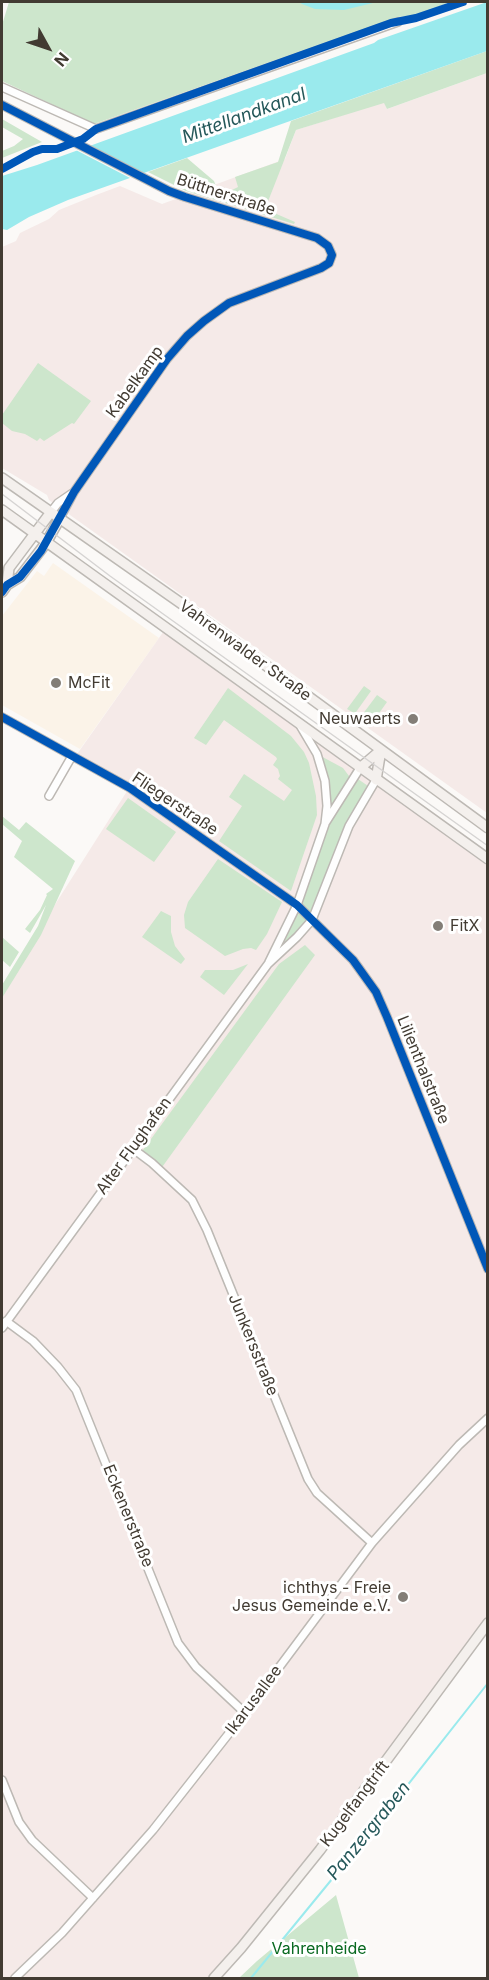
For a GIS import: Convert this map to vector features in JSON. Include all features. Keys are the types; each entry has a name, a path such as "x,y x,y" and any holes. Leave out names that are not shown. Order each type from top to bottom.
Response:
{"main road":[{"name":"Vahrenwalder Straße","path":"2,478 488,828"},
{"name":"Vahrenwalder Straße","path":"2,510 488,859"},
{"path":"4,588 9,568 51,512"},
{"path":"4,588 20,577 46,543 60,518"},
{"path":"360,768 381,750"},
{"path":"376,780 381,750"},
{"name":"Kugelfangtrift","path":"214,1978 320,1850 488,1623"}],"street":[{"path":"2,87 96,129 398,22"},
{"name":"Büttnerstraße","path":"2,105 185,198 317,238"},
{"name":"Kabelkamp","path":"60,518 74,492 167,359 187,336 229,303 329,263 331,251 317,238"},
{"name":"Kabelkamp","path":"51,512 58,503 74,492"},
{"name":"Fliegerstraße","path":"2,717 130,788 297,905"},
{"name":"Alter Flughafen","path":"4,1324 268,964 297,905 325,824 326,781 317,754 300,726"},
{"path":"49,796 72,756"},
{"name":"Alter Flughafen","path":"325,824 360,768"},
{"name":"Alter Flughafen","path":"268,964 312,920 349,826 376,780"},
{"name":"Lilienthalstraße","path":"297,905 353,960 376,992 488,1269"},
{"name":"Junkersstraße","path":"132,1148 192,1200 207,1230 308,1479 317,1493 372,1543"},
{"name":"Eckenerstraße","path":"4,1324 33,1341 76,1390 178,1643 196,1667 245,1713"},
{"name":"Ikarusallee","path":"15,1978 57,1938 153,1830 245,1713 372,1543 459,1445 488,1418"},
{"path":"2,1780 19,1822 32,1840 44,1854 93,1898"}],"shaded area":[{"path":"487,73 487,813 49,500 47,495 2,468 2,247 16,241 20,233 49,219 59,210 120,186 162,204 285,159 296,130 384,102 387,109"},
{"path":"53,563 159,638 80,749 2,705 2,616 37,571 44,576"},
{"path":"166,628 487,859 487,1623 361,1796 214,1978 2,1978 2,988 129,788 75,757"}],"green space":[{"path":"9,2 450,2 415,16 398,17 94,124 2,81 2,25"},
{"path":"487,51 487,73 387,109 384,103 296,130 265,209 295,222 294,224 186,191 148,172 187,158 214,181 217,189 230,191 238,187 235,177 278,162 291,121"},
{"path":"2,119 42,142 2,158 2,151 23,139 2,127"},
{"path":"38,363 91,401 74,424 72,423 44,441 40,438 37,441 25,434 12,431 2,423 2,415"},
{"path":"364,686 371,691 354,713 347,709"},
{"path":"228,688 291,736 304,752 309,763 316,796 317,815 291,891 219,841 242,806 229,797 244,774 284,801 292,790 278,779 280,776 278,769 273,765 276,757 224,720 206,745 194,738"},
{"path":"377,695 387,702 370,726 361,719"},
{"path":"317,754 343,768 352,780 355,777 371,788 349,826 312,920 279,955 276,946 288,923 327,807"},
{"path":"128,798 176,832 154,862 106,829"},
{"path":"2,816 19,830 26,822 75,861 41,935 2,998 2,985 38,926 46,905 30,933 25,929 40,910 46,894 53,889 14,857 22,841 2,824"},
{"path":"218,859 282,902 267,934 256,950 243,949 225,956 185,928 184,915 188,902"},
{"path":"161,911 171,916 171,932 175,946 185,959 181,964 142,937"},
{"path":"2,937 19,952 10,967 2,960"},
{"path":"305,945 315,955 160,1170 140,1154 279,964"},
{"path":"248,964 224,995 200,977 205,970 233,970"},
{"name":"Vahrenheide","path":"336,1895 359,1978 239,1978 257,1961"}],"water":[{"path":"299,2 377,2 344,10 315,9"},
{"name":"Mittellandkanal","path":"487,2 487,51 68,200 29,217 7,230 2,229 2,176"}],"pier":[{"path":"86,143 148,175 134,180 72,148"}],"waterway":[{"name":"Panzergraben","path":"251,1978 488,1683"}],"tram line":[{"path":"2,494 110,576 488,846"}],"cycle path":[{"path":"2,169 33,152 42,149 57,149 83,139 96,129 391,23 416,18 463,2"},
{"path":"2,105 169,191 317,238 328,246 332,255 329,263 321,268 229,303 187,336 167,359 74,492 41,551 20,577 7,585 2,592"},
{"path":"2,717 130,788 297,905 353,960 376,992 387,1017 488,1269"}],"place":[{"name":"McFit","path":"56,683"},
{"name":"Neuwaerts","path":"413,719"},
{"name":"FitX","path":"438,926"},
{"name":"ichthys - Freie Jesus Gemeinde e.V.","path":"403,1597"}]}
